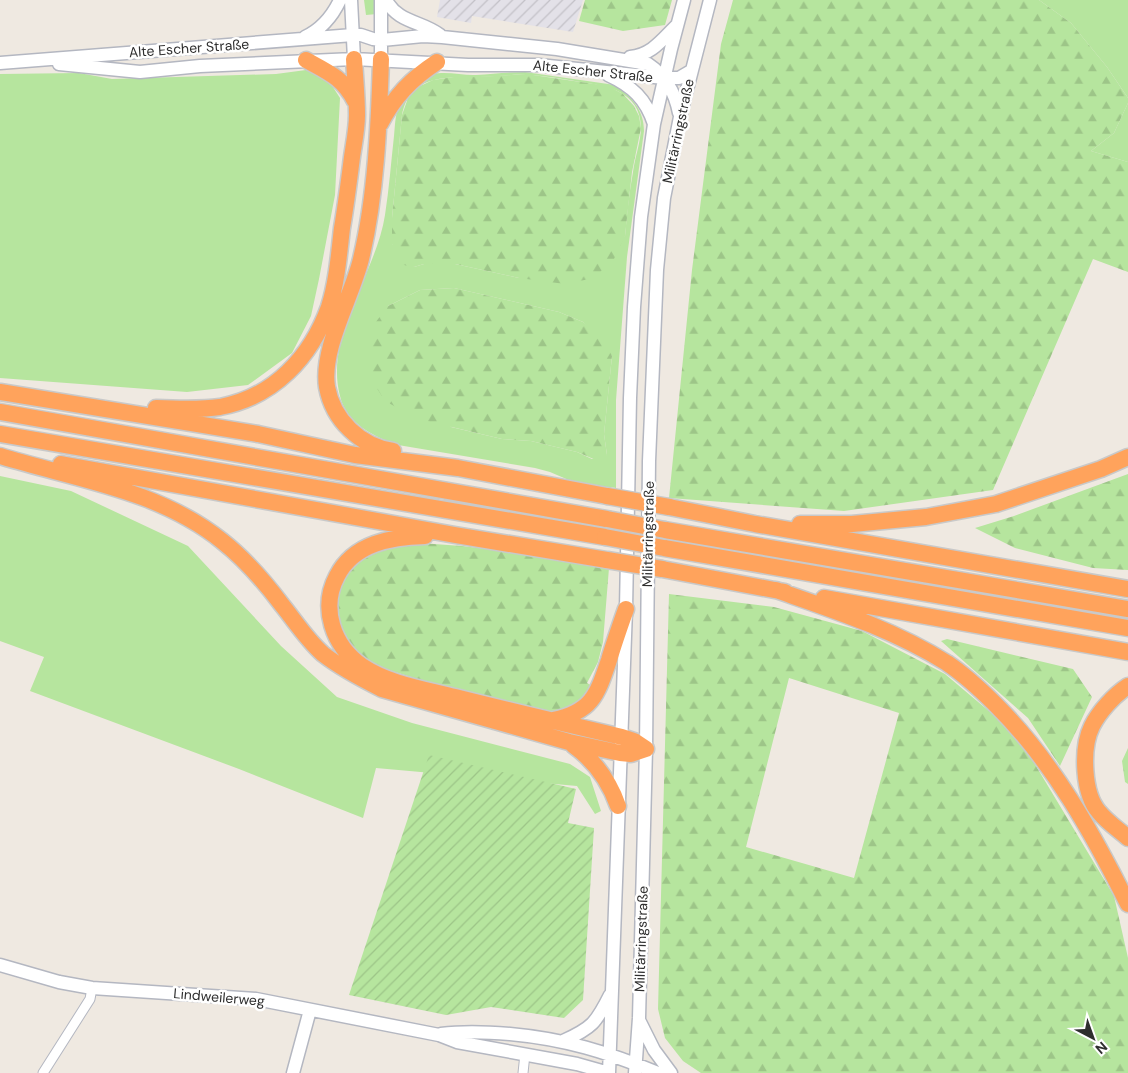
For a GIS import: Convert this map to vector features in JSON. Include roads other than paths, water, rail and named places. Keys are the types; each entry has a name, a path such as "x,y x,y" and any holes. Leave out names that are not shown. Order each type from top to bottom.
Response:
{"highway":[{"path":"78,404 169,409 219,407 249,398 276,383 306,353 317,336 334,289 356,131 354,59"},
{"path":"381,59 378,128 365,238 354,283 330,351 327,371 328,387 332,403 341,419 365,442 382,449 423,457 458,468"},
{"path":"306,60 333,74 342,81 356,102"},
{"path":"378,128 398,94 419,74 437,62"},
{"path":"0,392 258,434 355,455 458,468 669,506 756,524 1128,589"},
{"path":"0,412 665,530 1128,609"},
{"path":"0,434 1128,628"},
{"path":"0,454 124,491 156,503 193,521 220,539 247,563 301,630 323,653 362,679 382,689 569,742 621,745"},
{"path":"0,454 455,535 662,568 1128,652"},
{"path":"756,524 852,524 926,517 996,504 1100,469 1128,457"},
{"path":"328,469 458,468"},
{"path":"455,535 405,536 383,541 359,551 341,569 330,592 328,607 332,628 351,657 366,668 384,677 409,686 552,720 621,745 632,754 646,749"},
{"path":"776,590 868,622 948,664 980,689 1016,725 1050,767 1098,845 1128,904"},
{"path":"552,720 568,717 580,711 597,693 626,609"},
{"path":"1128,686 1121,690 1100,713 1091,728 1086,747 1086,769 1088,793 1098,812 1128,838"},
{"path":"569,742 589,757 599,768 618,806"}],"main road":[{"path":"299,39 316,32 330,18 340,0"},
{"path":"351,0 354,59"},
{"path":"381,0 381,59"},
{"path":"386,0 398,15 412,23 433,30 442,37"},
{"name":"Militärringstraße","path":"609,1073 626,609 630,398 634,307 641,217 654,124 684,0"},
{"name":"Militärringstraße","path":"635,1068 639,1018 646,749 649,461 655,295 664,198 680,117 710,0"},
{"path":"620,58 638,56 655,49 678,24"},
{"name":"Alte Escher Straße","path":"0,63 353,35 362,35 382,40 422,36 557,49 620,58 648,64 658,70 664,78"},
{"name":"Alte Escher Straße","path":"30,62 140,72 306,60 381,59 468,65 539,64 664,78"},
{"path":"597,70 616,78 639,95 649,108 654,124"},
{"path":"664,78 678,78 691,71"},
{"path":"664,78 674,93 680,117"},
{"name":"Lindweilerweg","path":"0,965 58,982 92,988 238,996 438,1034 457,1042 577,1064 609,1073"},
{"path":"563,1041 593,1025 600,1016 612,990"},
{"path":"293,1073 310,1010"},
{"path":"639,1018 654,1050 671,1073"},
{"name":"Lindweilerweg","path":"438,1034 491,1032 563,1041 610,1054 635,1068 658,1073"}],"street":[{"path":"43,1073 90,999 92,988"},
{"path":"523,1073 525,1054"}]}
